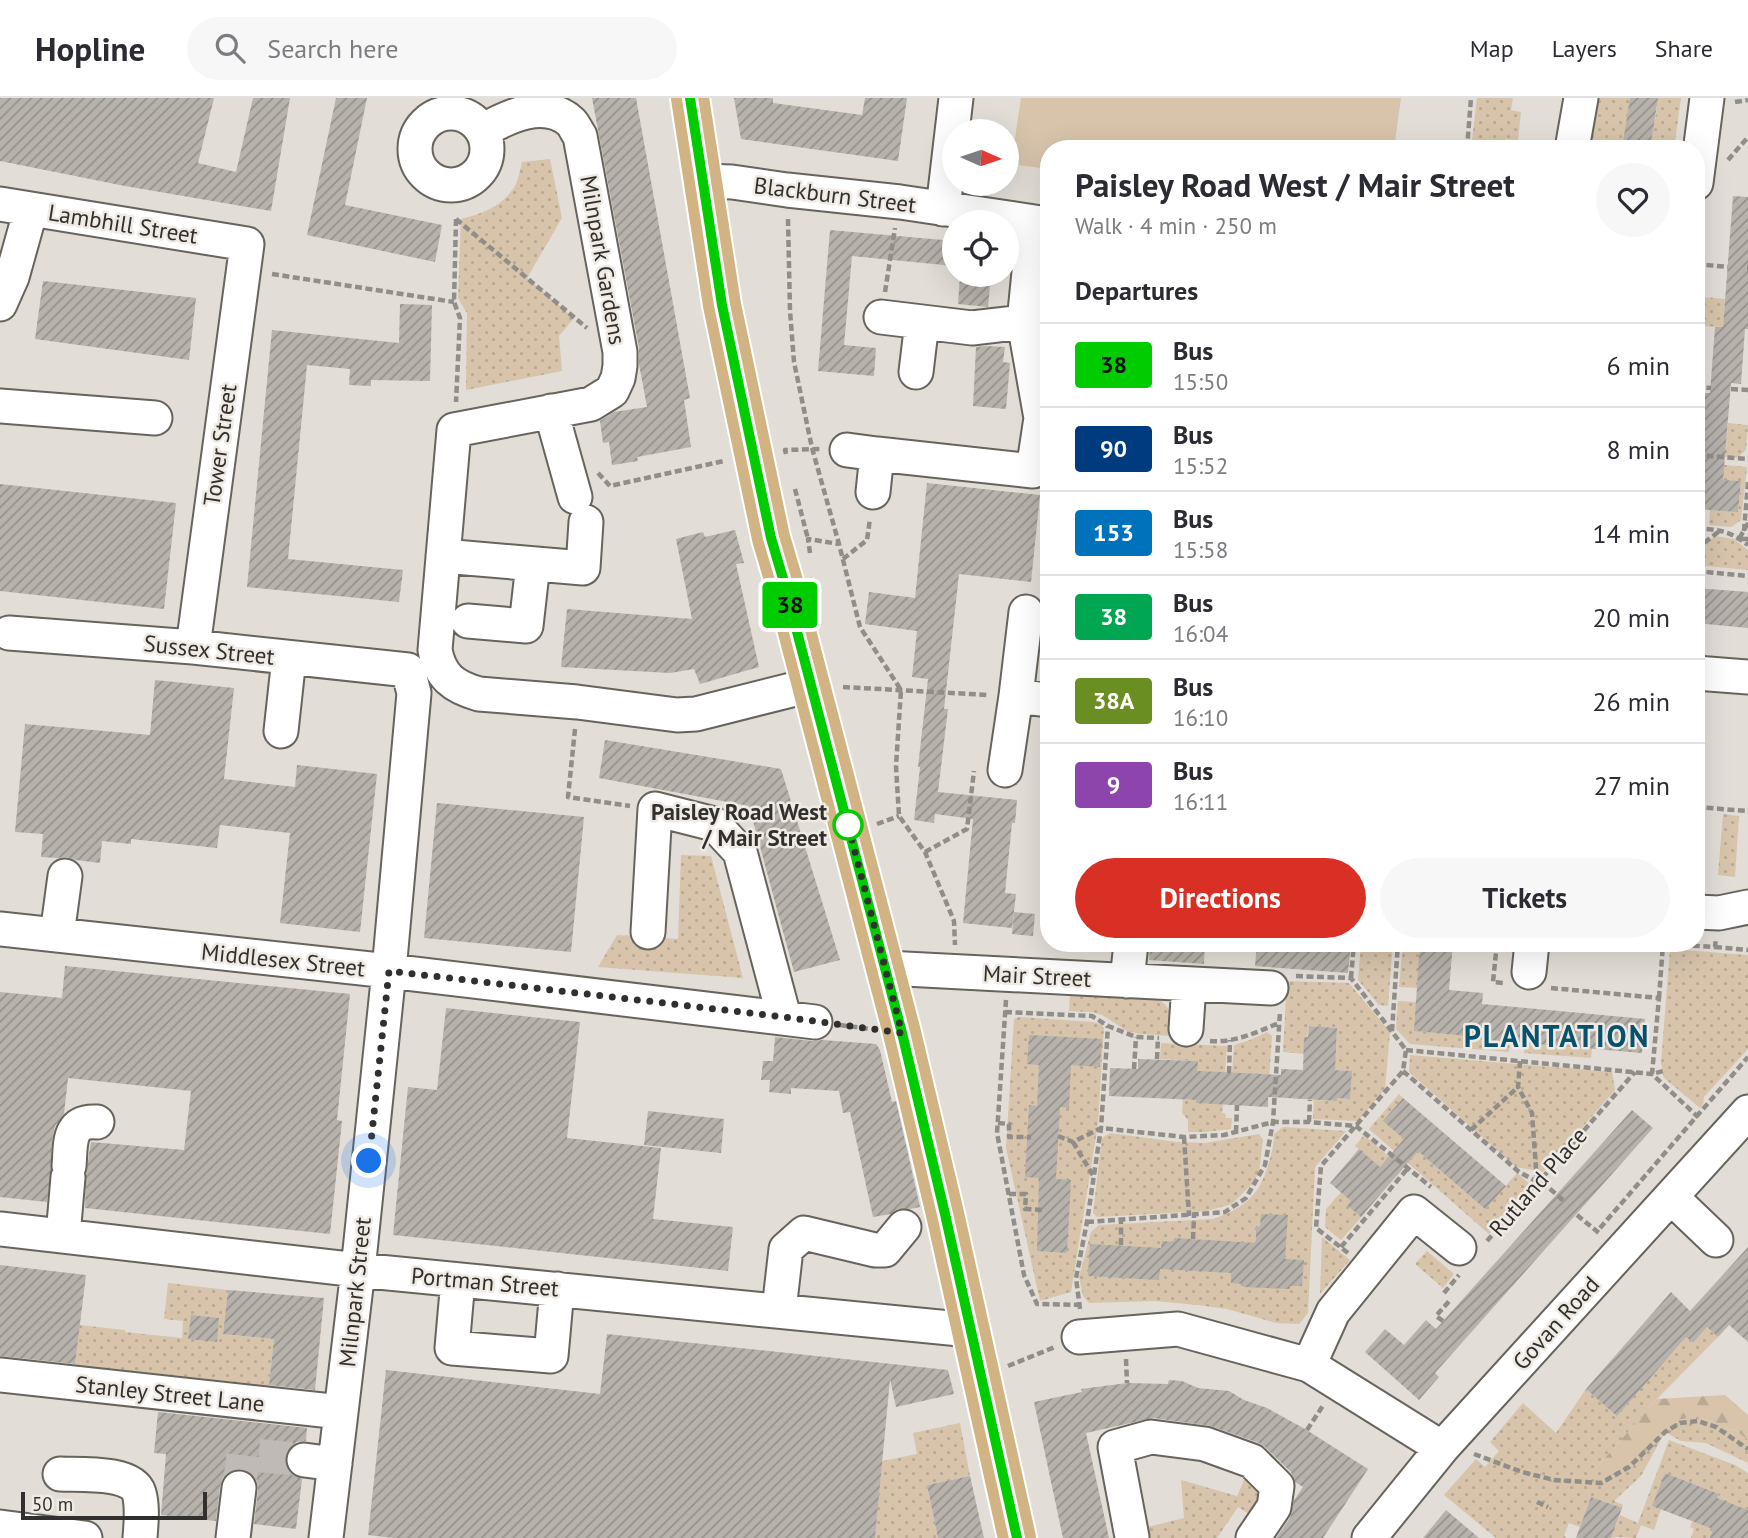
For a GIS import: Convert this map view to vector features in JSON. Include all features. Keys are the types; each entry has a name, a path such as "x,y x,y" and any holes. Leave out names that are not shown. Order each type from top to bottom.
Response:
{"main road":[{"path":"690,98 722,305 771,538 902,1033 1017,1538"}],"street":[{"path":"943,209 956,98"},
{"path":"1574,140 1581,98"},
{"path":"1702,140 1707,98"},
{"name":"Milnpark Gardens","path":"454,430 591,404 612,391 620,366 620,352 580,136 571,122 559,114 543,110 522,112 482,131"},
{"name":"Blackburn Street","path":"704,181 900,202 1040,223"},
{"path":"0,304 12,277 15,206"},
{"name":"Lambhill Street","path":"15,206 245,257"},
{"path":"1040,229 1024,322 1040,412"},
{"name":"Tower Street","path":"193,647 245,257"},
{"path":"881,317 972,328 1024,322"},
{"path":"916,372 922,322"},
{"path":"0,406 155,418"},
{"path":"443,556 583,568 580,510 551,411"},
{"path":"873,492 862,452 1033,471 1040,425"},
{"path":"454,430 435,650 423,667 444,675 453,684 479,694 577,702 677,715 687,715 811,685"},
{"path":"468,621 526,626 533,564"},
{"path":"989,770 1032,698 1026,612"},
{"name":"Sussex Street","path":"9,633 423,667"},
{"path":"281,732 289,658"},
{"name":"Milnpark Street","path":"326,1538 319,1462 341,1412 389,971 414,693 423,667"},
{"path":"1705,674 1748,677"},
{"path":"648,932 655,809 714,824 740,852 800,1019"},
{"path":"57,935 65,876"},
{"name":"Middlesex Street","path":"0,929 800,1019"},
{"path":"1127,981 1130,952"},
{"name":"Mair Street","path":"886,968 1189,984 1275,1000"},
{"path":"1181,1037 1189,984"},
{"name":"Govan Road","path":"1368,1538 1442,1448 1748,1112"},
{"path":"63,1236 72,1134 80,1124 97,1122"},
{"path":"1671,1198 1716,1240"},
{"path":"1309,1365 1333,1312 1414,1212 1467,1256"},
{"path":"779,1310 786,1249 804,1233 885,1250 904,1227"},
{"name":"Portman Street","path":"0,1229 358,1270 971,1329"},
{"path":"458,1280 452,1348 551,1356 557,1289"},
{"path":"1080,1321 1178,1329 1309,1365 1442,1448"},
{"name":"Stanley Street Lane","path":"0,1375 341,1412"},
{"path":"1132,1538 1115,1447 1151,1437 1205,1444 1252,1461 1277,1486 1274,1507 1252,1538"},
{"path":"60,1474 118,1477 135,1485 141,1504 140,1538"},
{"path":"233,1538 239,1488"},
{"path":"0,1527 85,1538"}],"path":[{"path":"1468,140 1471,98"},
{"path":"787,190 794,362 812,449 860,626 901,690 896,766 899,816 925,852 954,920 957,972"},
{"path":"881,317 900,202"},
{"path":"454,430 460,318 454,302 456,219 588,329"},
{"path":"245,257 454,302"},
{"path":"1705,265 1728,267"},
{"path":"1705,388 1711,388"},
{"path":"1731,389 1748,390"},
{"path":"785,450 789,463"},
{"path":"1705,456 1748,459"},
{"path":"593,467 610,486 724,461"},
{"path":"1744,531 1748,482"},
{"path":"795,488 808,539"},
{"path":"843,559 867,540 873,492"},
{"path":"1740,539 1748,523"},
{"path":"1705,529 1721,530 1748,545"},
{"path":"1705,542 1721,530"},
{"path":"1740,539 1748,540"},
{"path":"1705,572 1748,576"},
{"path":"811,685 1032,698"},
{"path":"577,702 568,797 655,809"},
{"path":"925,852 967,829 989,770"},
{"path":"1705,808 1748,811"},
{"path":"1712,949 1721,910"},
{"path":"1705,948 1748,950"},
{"path":"1353,952 1351,978 1406,1050 1403,1071 1321,1166 1316,1228 1368,1269"},
{"path":"1392,1032 1397,952"},
{"path":"1496,952 1493,982 1532,972 1659,998"},
{"path":"1652,1074 1662,952"},
{"path":"1008,975 997,1133 1024,1275 1037,1304 1080,1321"},
{"path":"1087,1222 1225,1212 1246,1198 1265,1165 1273,1122 1279,1023 1275,1000"},
{"path":"1005,1012 1092,1016 1108,1026 1136,1037 1181,1037 1221,1042 1242,1038 1279,1023"},
{"path":"800,1019 902,1033"},
{"path":"1080,1321 1076,1278 1101,1128 1108,1026"},
{"path":"1134,1069 1136,1037"},
{"path":"1157,1059 1181,1037"},
{"path":"1228,1073 1230,1040"},
{"path":"1406,1050 1652,1074 1663,1071"},
{"path":"1520,1061 1518,1087 1532,1113 1537,1182"},
{"path":"1403,1071 1519,1172 1549,1188 1565,1202"},
{"name":"Rutland Place","path":"1444,1293 1467,1256 1635,1072"},
{"path":"1652,1074 1697,1116 1726,1136"},
{"path":"1471,1130 1518,1087"},
{"path":"1309,1122 1310,1100"},
{"path":"1236,1132 1237,1105"},
{"path":"1229,1116 1236,1116"},
{"path":"1073,1142 1101,1128 1184,1137 1224,1135 1273,1122 1356,1126 1441,1195"},
{"path":"998,1123 1009,1124 1009,1137 1031,1137"},
{"path":"1058,1136 1073,1142 1094,1177"},
{"path":"1184,1137 1193,1239"},
{"path":"1341,1247 1408,1168"},
{"path":"1009,1194 1026,1194 1025,1209 1043,1210"},
{"path":"1121,1220 1121,1245"},
{"path":"1443,1321 1436,1316 1451,1299"},
{"path":"981,1376 1080,1321"},
{"path":"1442,1448 1478,1455 1522,1472 1553,1480 1601,1483 1629,1467 1665,1432 1680,1423 1698,1421 1716,1427 1748,1449"},
{"path":"1538,1502 1548,1507"}],"green space":[{"path":"1021,98 1401,98 1395,140 1040,140 1040,168 1019,165 1018,119"},
{"path":"1477,98 1513,98 1511,110 1521,112 1518,140 1472,140"},
{"path":"1593,98 1630,98 1634,117 1655,120 1658,98 1681,98 1675,140 1583,140"},
{"path":"550,159 562,218 527,278 574,318 559,336 562,371 466,390 467,313 458,298 461,219 485,211 506,198 516,184 522,162"},
{"path":"1705,297 1725,299 1723,327 1705,326"},
{"path":"1728,423 1748,425 1746,450 1737,458 1705,455 1705,447 1726,449"},
{"path":"1714,464 1747,467 1741,520 1731,527 1709,525 1710,510 1738,511 1741,482 1713,479"},
{"path":"1715,536 1734,539 1748,550 1748,570 1705,566 1705,544"},
{"path":"1723,814 1739,816 1735,877 1718,875"},
{"path":"681,855 711,856 743,978 598,967 617,935 678,939"},
{"path":"1360,952 1392,952 1388,1006 1379,1005 1358,980"},
{"path":"1402,952 1420,952 1418,988 1399,987"},
{"path":"1670,952 1748,955 1748,1049 1704,1097 1700,1108 1664,1078 1661,1063"},
{"path":"1287,981 1349,983 1390,1032 1385,1089 1358,1121 1313,1119 1314,1100 1350,1099 1351,1071 1326,1069 1336,1055 1337,1028 1309,1026 1304,1054 1283,1052"},
{"path":"1070,993 1161,1001 1170,1013 1171,1036 1127,1031 1102,1015 1069,1011"},
{"path":"1398,1001 1417,1002 1415,1031 1445,1034 1479,1023 1478,1039 1510,1042 1509,1052 1410,1044 1396,1029"},
{"path":"1019,1017 1093,1022 1104,1028 1098,1124 1071,1292 1040,1301 1006,1148 1014,1019"},
{"path":"1267,1032 1272,1036 1269,1079 1232,1073 1234,1045"},
{"path":"1161,1043 1227,1046 1225,1073 1197,1075 1197,1061 1160,1059"},
{"path":"1525,1043 1592,1049 1591,1058 1524,1053"},
{"path":"1410,1055 1612,1072 1615,1090 1543,1172 1516,1167 1409,1072"},
{"path":"1399,1094 1403,1098 1384,1121 1485,1209 1517,1173 1531,1185 1489,1234 1369,1129"},
{"path":"1183,1100 1223,1104 1222,1113 1225,1113 1226,1118 1232,1118 1231,1129 1188,1132 1188,1120 1182,1113"},
{"path":"1283,1127 1346,1131 1315,1167 1308,1313 1299,1324 1276,1323 1227,1309 1197,1305 1155,1301 1089,1303 1083,1296 1079,1277 1091,1232 1099,1225 1213,1219 1234,1210 1256,1192 1271,1155 1274,1134"},
{"path":"1110,1133 1205,1143 1259,1134 1263,1140 1259,1172 1253,1183 1232,1204 1207,1211 1097,1217 1093,1213 1102,1138"},
{"path":"1364,1135 1403,1169 1394,1179 1355,1146"},
{"path":"1341,1192 1365,1213 1341,1240 1325,1227 1326,1209"},
{"path":"1322,1237 1350,1260 1320,1294"},
{"path":"1427,1251 1454,1274 1443,1288 1415,1264"},
{"path":"168,1283 228,1290 223,1334 274,1339 268,1394 74,1374 79,1325 182,1338 183,1321 164,1319"},
{"path":"1707,1327 1718,1337 1657,1399 1596,1468 1629,1467 1671,1426 1687,1417 1706,1419 1728,1431 1734,1429 1748,1440 1748,1463 1706,1443 1681,1441 1665,1432 1641,1476 1614,1501 1623,1505 1622,1508 1591,1497 1580,1527 1569,1523 1564,1536 1567,1538 1496,1538 1444,1495 1476,1459 1485,1467 1499,1451 1490,1442 1523,1403 1556,1433 1586,1389 1617,1415 1686,1337 1693,1343"},
{"path":"1725,1395 1748,1415 1748,1440 1734,1429 1728,1431 1710,1421 1695,1417 1683,1418 1625,1469 1605,1477 1596,1468 1657,1399"},
{"path":"960,1423 970,1476 927,1485 938,1538 875,1538 882,1461 917,1454 913,1433"},
{"path":"1669,1440 1735,1465 1748,1473 1748,1510 1724,1501 1711,1535 1718,1538 1691,1538 1694,1529 1690,1527 1693,1521 1706,1526 1719,1494 1665,1473 1653,1505 1661,1509 1654,1530 1641,1525 1636,1538 1611,1538 1620,1515 1638,1523"},
{"path":"1245,1478 1259,1495 1254,1517 1238,1507 1217,1538 1140,1538 1143,1528 1184,1518 1181,1480 1237,1496"}],"building":[{"path":"0,98 214,98 198,163 236,172 253,98 290,98 271,211 0,161"},
{"path":"336,98 367,98 345,205 442,225 435,262 307,235"},
{"path":"592,98 636,98 690,398 684,400 691,447 637,457 638,461 612,465 609,442 603,443 600,421 614,412 647,407 639,364 639,348"},
{"path":"734,98 773,98 773,103 862,115 865,98 907,98 898,161 741,139"},
{"path":"1630,98 1658,98 1651,140 1623,140"},
{"path":"1733,196 1748,197 1748,329 1745,329 1741,384 1731,383 1723,480 1741,481 1738,512 1705,510 1705,393 1710,393 1715,327 1723,327"},
{"path":"830,230 942,240 942,265 852,256 844,345 876,348 874,376 818,371"},
{"path":"43,281 196,298 189,360 35,339"},
{"path":"959,287 990,287 988,307 958,304"},
{"path":"400,304 432,305 430,381 371,380 371,386 349,385 350,369 307,365 288,559 403,570 399,602 247,587 272,330 399,343"},
{"path":"976,347 1005,347 1003,362 1010,363 1006,409 973,406"},
{"path":"927,483 1040,495 1031,582 959,574 938,792 1017,800 1005,893 1016,894 1012,928 963,923 973,819 935,814 934,823 914,820 928,679 912,677 917,631 865,624 869,592 915,598"},
{"path":"0,484 176,503 164,609 0,591"},
{"path":"735,530 744,563 736,564 759,667 700,684 694,669 670,673 561,667 567,609 692,619 676,539 703,532 705,537"},
{"path":"1705,589 1748,592 1748,628 1705,624"},
{"path":"155,680 234,688 224,779 295,787 297,765 377,774 360,932 280,923 290,833 220,825 217,848 131,839 131,844 102,841 100,863 67,857 41,857 43,834 15,832 25,724 150,735"},
{"path":"605,740 781,769 840,960 794,972 749,806 599,778"},
{"path":"437,803 584,817 571,952 424,938"},
{"path":"1014,912 1035,914 1033,936 1012,934"},
{"path":"1149,952 1205,952 1204,964 1149,960"},
{"path":"1256,952 1350,952 1348,973 1255,966"},
{"path":"1419,952 1452,952 1449,990 1483,993 1482,1004 1645,1019 1642,1053 1414,1031"},
{"path":"65,966 350,994 337,1120 342,1121 330,1234 85,1208 86,1173 91,1142 184,1150 191,1091 68,1078 64,1114 55,1126 52,1140 47,1202 0,1197 0,992 62,998"},
{"path":"446,1008 580,1022 567,1138 661,1148 653,1219 733,1227 728,1271 393,1235 408,1087 437,1090"},
{"path":"1309,1026 1337,1028 1335,1070 1352,1071 1350,1099 1337,1098 1337,1101 1268,1097 1268,1107 1109,1096 1110,1068 1138,1069 1138,1059 1198,1061 1197,1071 1281,1075 1281,1069 1303,1070 1304,1037 1308,1037"},
{"path":"1029,1035 1102,1039 1100,1067 1071,1065 1069,1108 1060,1107 1056,1179 1071,1180 1067,1253 1037,1251 1039,1178 1025,1177 1029,1105 1037,1106 1039,1065 1027,1064"},
{"path":"775,1037 876,1044 880,1050 892,1102 896,1101 920,1207 898,1209 891,1214 873,1217 850,1112 843,1113 839,1091 791,1088 791,1094 769,1092 770,1080 761,1080 763,1061 773,1061"},
{"path":"1403,1098 1506,1186 1485,1209 1418,1151 1361,1217 1347,1205 1351,1201 1330,1183 1359,1149 1380,1167 1404,1139 1383,1121"},
{"path":"1632,1110 1653,1128 1435,1373 1439,1377 1419,1400 1365,1352 1385,1329 1404,1345 1426,1320 1436,1329"},
{"path":"648,1111 724,1119 721,1153 644,1145"},
{"path":"1261,1214 1288,1215 1285,1259 1304,1260 1302,1286 1290,1286 1290,1289 1243,1287 1243,1284 1231,1283 1231,1273 1160,1269 1159,1280 1088,1276 1090,1244 1161,1248 1162,1241 1174,1242 1174,1238 1256,1243 1256,1226 1260,1227"},
{"path":"1748,1247 1748,1342 1729,1325 1718,1337 1707,1327 1693,1343 1686,1337 1617,1416 1586,1389 1671,1292 1690,1311"},
{"path":"0,1265 86,1275 75,1364 0,1356"},
{"path":"228,1290 324,1298 315,1390 269,1385 274,1339 223,1334"},
{"path":"191,1315 219,1318 217,1342 188,1339"},
{"path":"607,1334 948,1370 954,1394 896,1407 890,1379 875,1538 393,1538 368,1535 386,1370 600,1394"},
{"path":"1169,1380 1182,1381 1198,1388 1229,1391 1305,1429 1368,1469 1323,1538 1276,1538 1290,1518 1294,1500 1303,1487 1295,1482 1291,1472 1265,1447 1211,1426 1153,1418 1086,1433 1109,1538 1063,1538 1034,1402 1082,1392 1081,1389 1127,1383 1168,1384"},
{"path":"158,1412 307,1428 306,1441 297,1442 289,1448 285,1458 292,1475 302,1479 296,1529 254,1524 257,1481 250,1472 241,1469 231,1471 223,1477 216,1521 161,1515 166,1454 154,1453"},
{"path":"1665,1473 1719,1494 1717,1498 1748,1510 1748,1538 1710,1538 1713,1529 1652,1506"},
{"path":"970,1476 984,1538 938,1538 927,1485"},
{"path":"1591,1497 1622,1508 1611,1538 1576,1538"},
{"path":"1446,1510 1479,1538 1423,1538"}],"tunnel":[{"path":"239,1488 243,1454 304,1460"}],"bus line":[{"name":"38","path":"690,98 722,305 771,538 902,1033 1017,1538"}],"place":[{"name":"Paisley Road West / Mair Street","path":"848,825"}],"district":[{"name":"PLANTATION","path":"1557,1037"}],"route":[{"path":"369,1161 389,971 902,1033 848,825"}]}
